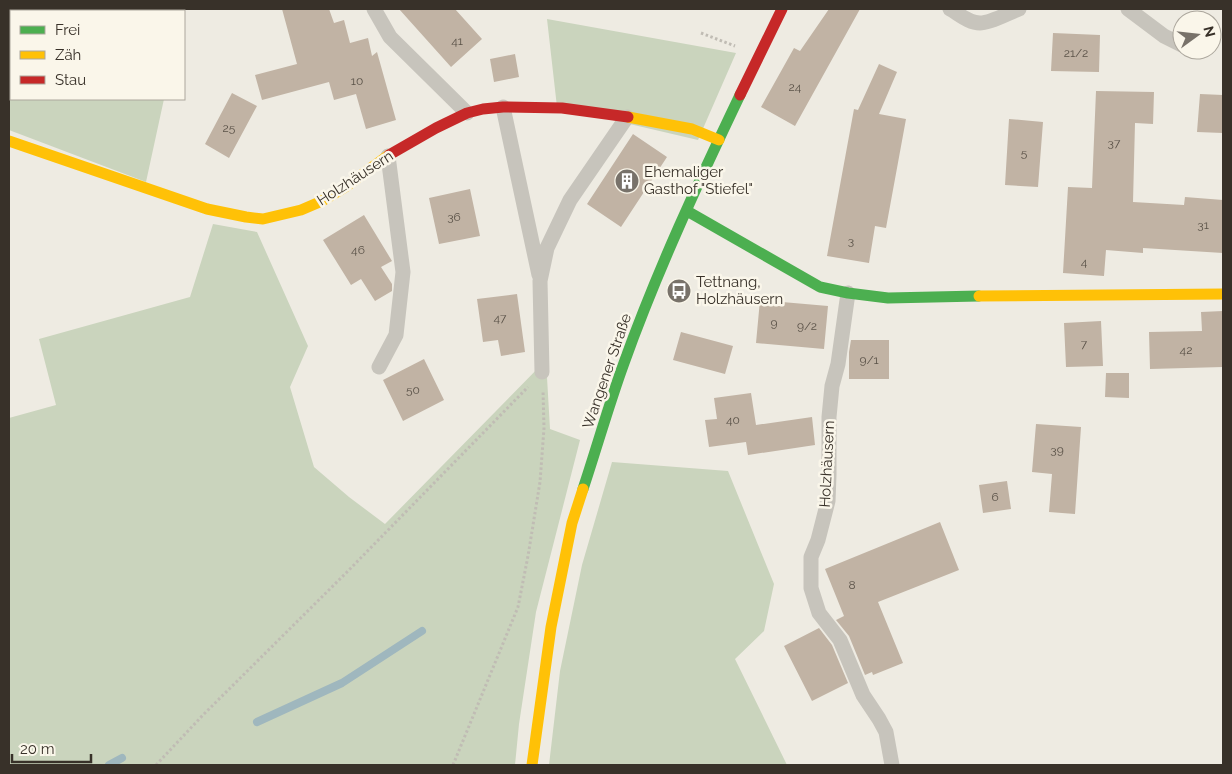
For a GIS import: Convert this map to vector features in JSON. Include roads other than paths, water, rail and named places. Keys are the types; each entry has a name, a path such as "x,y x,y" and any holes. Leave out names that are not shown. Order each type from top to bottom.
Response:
{"street":[{"name":"Wangener Straße","path":"532,765 551,627 572,523 624,363 653,288 687,211 782,9"},
{"name":"Holzhäusern","path":"9,141 207,209 246,218 263,219 301,210 322,201 388,156 436,128 467,113 483,109 503,107 562,108 692,129 719,140"},
{"path":"687,211 820,287 848,293 888,298 1223,294"}],"lane":[{"path":"374,9 390,37 467,113"},
{"path":"950,9 970,21 980,23 995,20 1019,9"},
{"path":"1128,9 1172,40"},
{"path":"503,107 540,281 542,372"},
{"path":"540,281 547,248 570,200 627,117"},
{"path":"379,367 396,335 403,272 388,156"},
{"name":"Holzhäusern","path":"848,293 838,364 832,386 829,417 828,501 818,540 811,558 811,588 819,613 840,640 862,695 886,732 892,765"}],"waterway":[{"path":"257,722 342,683 422,631"},
{"path":"109,765 122,758"}],"place":[{"name":"Ehemaliger Gasthof \"Stiefel\"","path":"627,181"},
{"name":"Tettnang, Holzhäusern","path":"679,291"}]}
